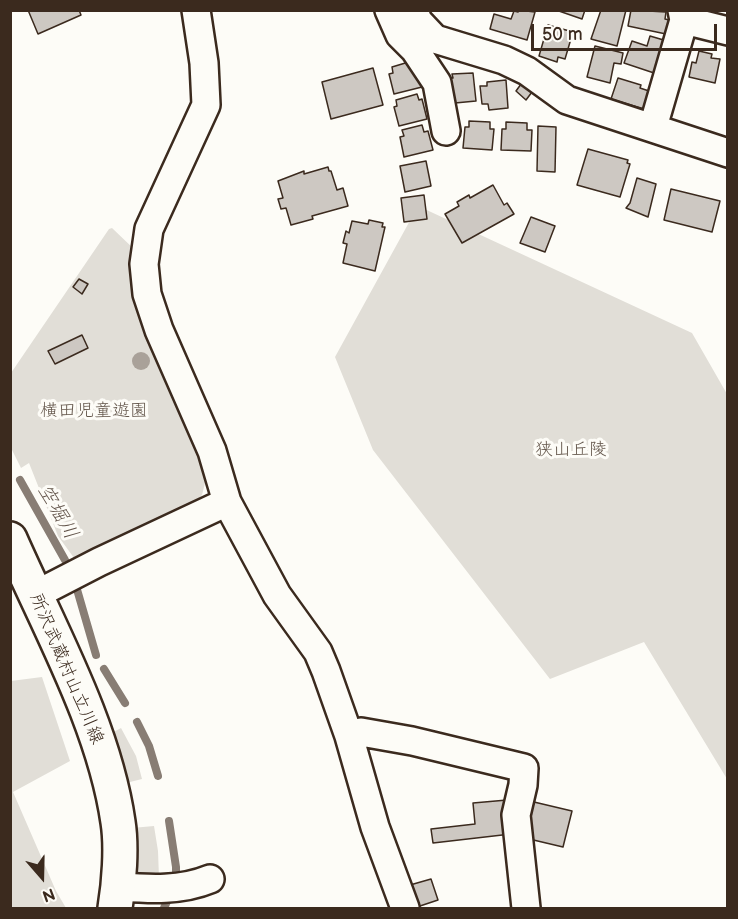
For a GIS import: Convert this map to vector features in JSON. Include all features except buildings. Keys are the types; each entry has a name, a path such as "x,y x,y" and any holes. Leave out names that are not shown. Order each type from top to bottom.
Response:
{"main road":[{"name":"所沢武蔵村山立川線","path":"10,539 85,706 104,760 119,824 117,898"}],"street":[{"path":"196,10 204,63 206,105 149,229 144,264 147,294 159,330 212,451 226,502 277,595 318,652 349,736 375,827 405,909"},
{"path":"389,10 400,35 415,50 437,82 447,131"},
{"path":"414,10 418,21 435,39 504,60 527,71 567,100 728,153"},
{"path":"653,127 683,15 728,31"},
{"path":"35,595 226,502"},
{"path":"349,736 362,732 412,741 524,768 523,785 516,815 526,909"},
{"path":"117,898 193,886 210,879"}],"green space":[{"name":"狭山丘陵","path":"418,206 692,333 727,394 727,779 644,642 550,679 373,450 335,357"},
{"name":"横田児童遊園","path":"112,228 135,250 131,271 137,291 207,475 202,495 188,510 77,562 58,536 29,463 21,468 11,448 11,373 109,229"},
{"path":"42,677 70,761 13,792 56,891 66,908 11,908 11,681"},
{"path":"121,728 136,756 142,779 126,783 112,733"},
{"path":"154,826 159,878 134,878 132,828"}],"waterway":[{"name":"空堀川","path":"20,480 65,560"},
{"name":"空堀川","path":"76,586 96,655"},
{"name":"空堀川","path":"104,669 125,703"},
{"name":"空堀川","path":"137,722 149,746 158,776"},
{"name":"空堀川","path":"169,821 176,879"},
{"name":"空堀川","path":"164,908 169,897"}]}
